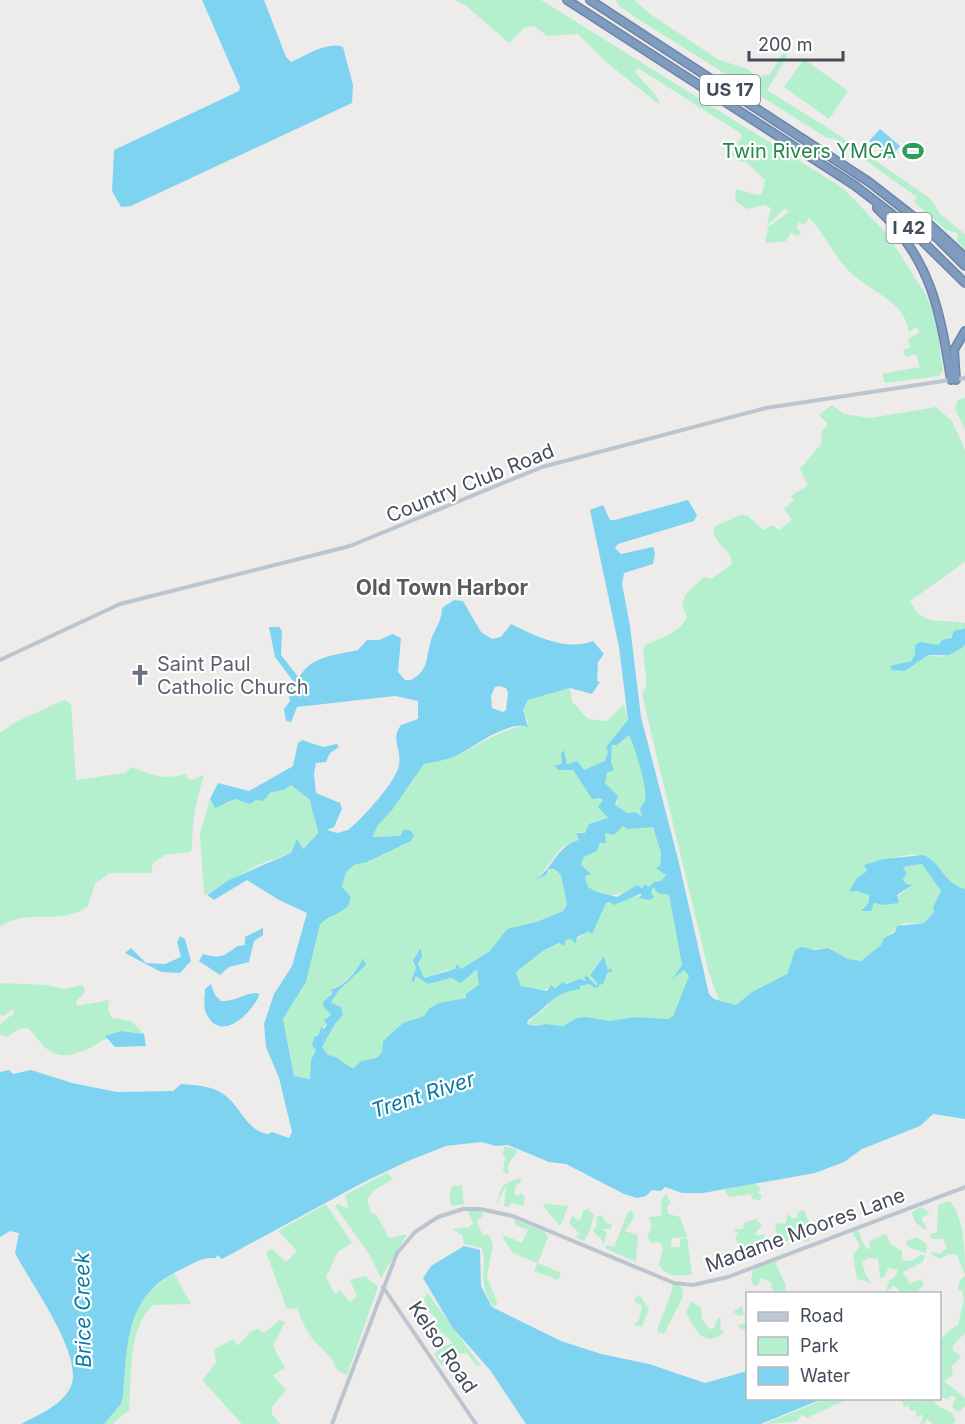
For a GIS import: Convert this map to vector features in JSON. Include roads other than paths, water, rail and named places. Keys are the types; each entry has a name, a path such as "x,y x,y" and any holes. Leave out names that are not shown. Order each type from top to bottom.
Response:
{"highway":[{"name":"I 42","path":"567,0 846,180 905,224 965,283"},
{"name":"US 17","path":"590,0 878,188 922,224 965,266"},
{"path":"846,180 893,224 922,266 939,312 953,380"},
{"path":"878,188 905,204 965,257"},
{"path":"953,380 954,350 965,331"}],"main road":[{"name":"Country Club Road","path":"953,380 965,378"}],"street":[{"name":"Country Club Road","path":"0,660 120,604 350,546 542,467 766,408 953,380"},
{"name":"Madame Moores Lane","path":"332,1424 397,1253 415,1232 438,1217 463,1209 505,1213 657,1277 693,1285 728,1277 965,1187"},
{"name":"Kelso Road","path":"383,1287 476,1424"}],"water":[{"path":"202,0 264,0 286,57 291,62 323,48 343,47 353,85 352,103 131,206 121,207 112,191 114,150 239,91 240,87"},
{"path":"880,129 900,146 890,159 869,141"},
{"path":"688,500 697,515 694,521 618,544 615,548 621,554 653,547 655,553 653,564 624,573 622,584 630,626 641,717 678,859 709,994 714,999 736,1005 752,992 787,974 795,950 802,947 815,950 828,948 848,959 861,961 881,945 884,938 895,932 897,926 924,923 934,912 933,907 941,891 922,864 903,867 907,874 903,879 906,884 912,885 897,895 899,903 882,905 874,903 871,911 861,911 869,902 869,895 856,891 849,892 857,878 867,871 864,865 883,859 924,855 952,883 965,889 965,1119 933,1114 920,1126 862,1149 844,1162 815,1173 703,1193 682,1193 665,1187 661,1191 652,1190 646,1196 637,1198 624,1194 566,1164 549,1162 508,1145 496,1146 481,1142 446,1146 362,1183 222,1259 217,1255 216,1258 202,1259 163,1280 149,1292 139,1307 129,1340 123,1397 120,1405 104,1424 21,1424 62,1399 71,1386 73,1373 63,1338 15,1253 19,1233 10,1231 0,1237 0,1072 9,1070 13,1074 31,1070 72,1083 117,1092 173,1091 181,1084 205,1087 226,1096 249,1124 261,1132 268,1134 272,1132 289,1138 292,1132 279,1078 266,1047 264,1024 274,994 292,966 307,913 279,900 247,880 214,900 207,895 229,880 291,853 297,839 303,849 318,833 316,824 310,800 291,785 270,793 263,801 256,800 250,804 235,799 215,808 210,799 218,783 249,791 293,766 298,743 302,740 323,747 337,744 339,747 330,753 326,762 316,763 314,773 316,793 340,803 342,809 334,827 327,830 337,833 348,830 378,800 397,772 399,760 396,735 401,725 418,719 418,701 395,696 297,707 291,722 286,721 284,709 290,701 287,683 293,681 275,657 269,627 279,627 282,631 281,655 299,678 310,665 317,661 358,650 367,640 379,640 393,634 401,638 398,672 405,680 411,680 423,669 431,639 441,618 442,608 454,600 463,601 481,632 492,639 501,637 511,624 551,641 572,645 593,641 604,654 598,662 597,681 600,682 592,694 570,688 528,700 523,710 528,727 511,727 456,756 424,764 392,810 378,825 372,837 400,836 404,829 411,831 414,835 411,841 367,862 354,865 346,872 342,887 350,896 347,907 320,925 306,982 283,1019 294,1076 310,1079 311,1060 316,1050 312,1045 314,1037 318,1036 321,1027 324,1029 327,1025 324,1020 331,1015 323,1006 324,1001 332,994 331,989 340,986 350,978 363,958 366,965 339,990 331,1003 341,1007 343,1015 322,1047 328,1055 354,1068 361,1061 376,1058 382,1052 383,1041 403,1023 424,1016 430,1008 439,1003 466,998 466,994 479,985 477,969 461,983 451,978 428,984 416,976 414,982 411,980 416,969 413,960 421,948 422,957 418,963 424,978 455,969 457,964 461,969 490,951 507,929 536,922 563,911 567,905 561,875 554,869 548,869 546,875 535,880 565,847 579,840 576,833 585,833 589,824 608,818 598,807 603,800 592,799 573,770 558,770 555,766 562,763 561,754 564,750 567,764 577,761 584,770 605,761 608,752 606,747 628,720 619,647 590,510 603,505 610,520","holes":["495,687 506,688 508,693 506,710 503,712 492,708 491,696","629,735 643,778 645,801 640,809 642,816 635,812 627,813 615,805 618,796 605,783 607,773 614,770 611,762 612,745 617,745","623,826 628,829 653,827 661,853 660,866 656,868 666,875 661,881 654,882 649,887 645,884 642,888 637,885 617,897 588,887 585,876 591,874 581,865 584,857 597,851 600,843 606,843 605,833 614,835","653,887 658,893 669,895 682,965 672,979 684,970 689,976 673,1016 668,1019 636,1017 609,1021 586,1017 577,1018 563,1026 527,1024 528,1020 556,997 580,989 580,986 590,984 594,988 599,987 603,984 608,972 613,972 610,968 608,970 604,956 590,975 597,983 596,986 587,976 584,977 586,981 579,979 567,984 563,982 555,988 551,985 547,991 521,986 516,972 543,951 559,943 564,946 566,940 570,939 576,943 577,937 589,931 592,934 606,903 610,902 614,905 640,894 642,894 639,898 650,900 654,897 651,893"]},
{"path":"965,628 965,645 962,648 949,655 928,655 905,671 892,670 890,666 911,661 915,655 915,645 920,642 939,645 942,640 951,638 954,631"},
{"path":"263,928 263,935 254,941 249,962 229,967 220,975 199,961 203,954 222,956 237,946 245,945 245,937"},
{"path":"180,936 185,939 191,961 180,973 161,972 125,953 131,948 146,963 165,964 181,957 177,942"},
{"path":"211,984 215,995 221,1001 253,993 258,993 259,996 249,1011 235,1023 219,1026 212,1022 205,1011 205,989"},
{"path":"121,1031 144,1034 146,1046 115,1047 105,1036"},
{"path":"464,1246 480,1250 481,1286 492,1307 561,1341 601,1354 649,1364 705,1383 746,1371 746,1400 820,1400 761,1424 526,1424 490,1370 452,1327 423,1278 431,1266"}],"place":[{"name":"Twin Rivers YMCA","path":"913,151"},
{"name":"Saint Paul Catholic Church","path":"140,675"}],"district":[{"name":"Old Town Harbor","path":"442,588"}],"water label":[{"name":"Trent River","path":"423,1095"},
{"name":"Brice Creek","path":"83,1310"}]}
